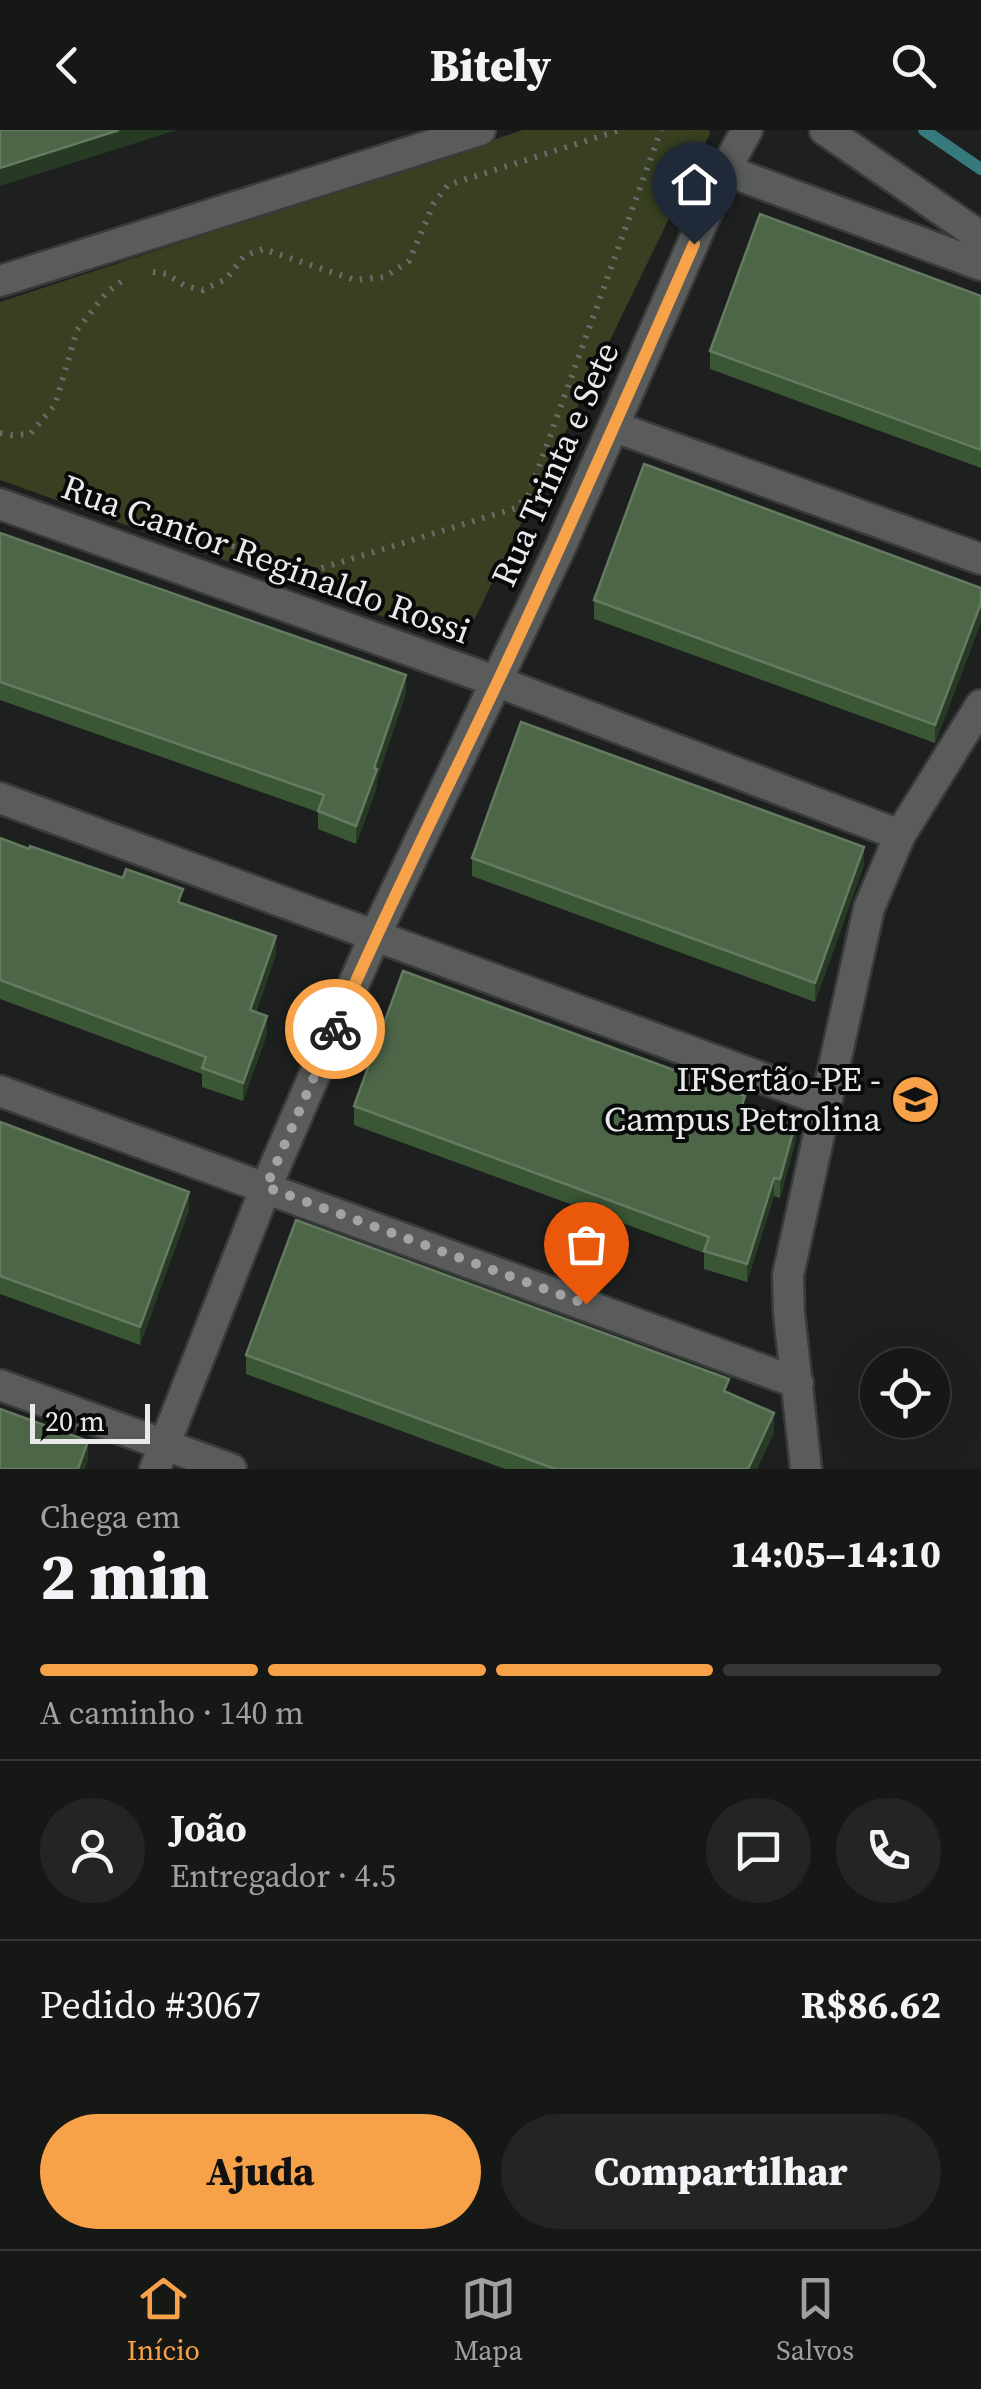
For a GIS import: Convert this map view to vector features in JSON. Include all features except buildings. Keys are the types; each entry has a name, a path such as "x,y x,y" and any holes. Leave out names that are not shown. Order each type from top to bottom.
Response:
{"street":[{"path":"0,282 480,130"},
{"name":"Rua Trinta e Sete","path":"160,1457 266,1187 375,935 498,682 725,170 747,130"},
{"path":"825,130 981,237"},
{"path":"725,170 981,265"},
{"path":"614,427 981,559"},
{"name":"Rua Cantor Reginaldo Rossi","path":"0,504 498,682 900,835"},
{"path":"806,1469 788,1275 869,908 900,835 981,706"},
{"path":"0,798 825,1102"},
{"path":"0,1092 798,1383"},
{"path":"0,1385 160,1457 231,1469"}],"path":[{"path":"149,272 167,274 185,286 203,290 226,279 244,256 264,249 354,280 386,277 410,261 434,203 448,185 620,130"},
{"path":"218,540 309,572 516,508 530,494 661,130"},
{"path":"0,432 30,434 43,420 55,404 77,330 108,292 132,276"}],"green space":[{"path":"523,130 709,130 710,134 462,645 0,480 0,302"}],"waterway":[{"path":"924,130 981,169"}],"way so far":[{"path":"335,1029 266,1187 586,1304"}],"place":[{"name":"IFSertão-PE - Campus Petrolina","path":"916,1099"}],"route":[{"path":"335,1029 375,935 560,548 694,244"}]}
